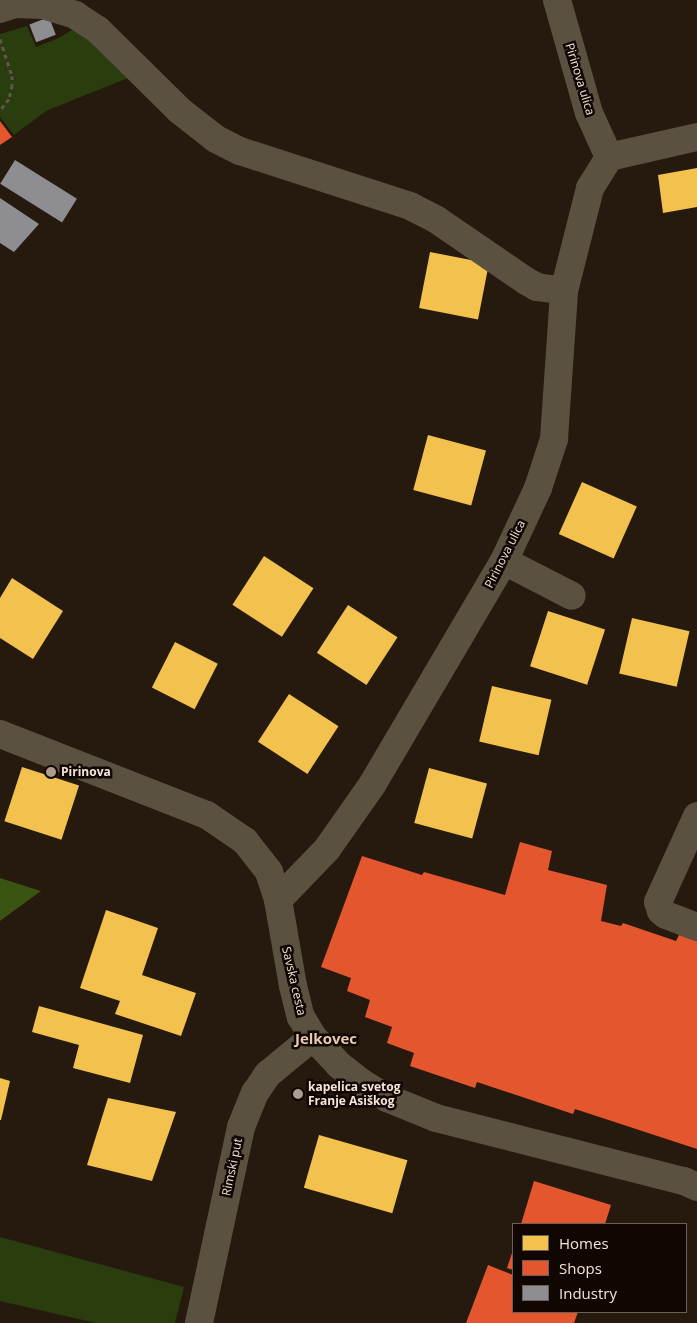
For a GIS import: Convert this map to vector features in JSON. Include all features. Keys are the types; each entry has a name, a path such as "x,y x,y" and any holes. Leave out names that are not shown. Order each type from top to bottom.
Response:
{"street":[{"name":"Pirinova ulica","path":"278,900 327,849 372,785 504,561 538,488 554,439 564,290 590,188 609,157 589,113 557,0"},
{"path":"0,9 15,4 43,5 75,15 98,30 179,110 216,139 240,151 410,206 437,220 526,282 536,287 564,290"},
{"path":"609,157 697,137"},
{"path":"504,561 572,596"},
{"name":"Savska cesta","path":"0,734 207,815 246,841 269,872 278,900 293,986 301,1017 313,1037 339,1065 362,1083 387,1098 436,1118 684,1181 697,1187"},
{"path":"697,816 658,902 661,911 666,915 697,927"},
{"name":"Rimski put","path":"199,1323 241,1127 255,1093 268,1074 313,1037"}],"path":[{"path":"0,39 12,76 12,85 9,99 0,110"}],"green space":[{"path":"27,26 36,47 59,38 76,27 128,78 46,111 14,135 0,117 0,34"},
{"path":"0,878 41,891 0,921"},
{"path":"0,1237 184,1287 175,1323 96,1323 0,1301"}],"building: Homes":[{"path":"697,168 697,207 663,213 658,175"},
{"path":"430,252 489,263 478,319 419,308"},
{"path":"428,435 486,451 471,506 413,490"},
{"path":"582,482 637,506 614,558 559,534"},
{"path":"264,556 313,588 282,637 232,605"},
{"path":"12,578 63,611 33,659 0,638 0,598"},
{"path":"348,605 397,637 366,685 317,653"},
{"path":"548,611 605,630 587,685 530,666"},
{"path":"632,618 689,631 677,687 619,674"},
{"path":"175,642 218,664 195,709 152,687"},
{"path":"492,686 551,700 539,755 479,742"},
{"path":"289,694 338,726 307,774 258,742"},
{"path":"22,767 79,786 61,840 4,821"},
{"path":"429,768 487,784 472,839 414,823"},
{"path":"106,910 158,928 142,975 196,993 181,1036 115,1014 120,1001 80,988"},
{"path":"39,1006 143,1035 130,1083 73,1068 79,1045 32,1032"},
{"path":"0,1078 10,1081 1,1120 0,1120"},
{"path":"108,1098 176,1112 152,1181 87,1165"},
{"path":"319,1135 407,1160 392,1213 304,1188"}],"building: Shops":[{"path":"0,121 12,137 0,145"},
{"path":"520,842 552,851 548,870 607,885 601,921 621,926 623,923 676,941 679,935 697,941 697,1149 575,1109 573,1114 477,1082 475,1088 410,1066 414,1053 387,1043 392,1027 365,1017 370,1000 347,991 351,978 321,967 362,856 422,875 424,872 505,895"},
{"path":"534,1181 611,1205 605,1223 521,1223"},
{"path":"512,1253 512,1270 507,1268"},
{"path":"488,1265 512,1275 512,1313 578,1313 574,1323 466,1323"}],"building: Industry":[{"path":"49,17 56,35 36,42 29,25"},
{"path":"15,160 77,199 62,222 0,184"},
{"path":"0,198 39,224 14,252 0,243"}],"place":[{"name":"Pirinova","path":"51,772"},
{"name":"kapelica svetog Franje Asiškog","path":"298,1094"}],"district":[{"name":"Jelkovec","path":"326,1039"}]}
